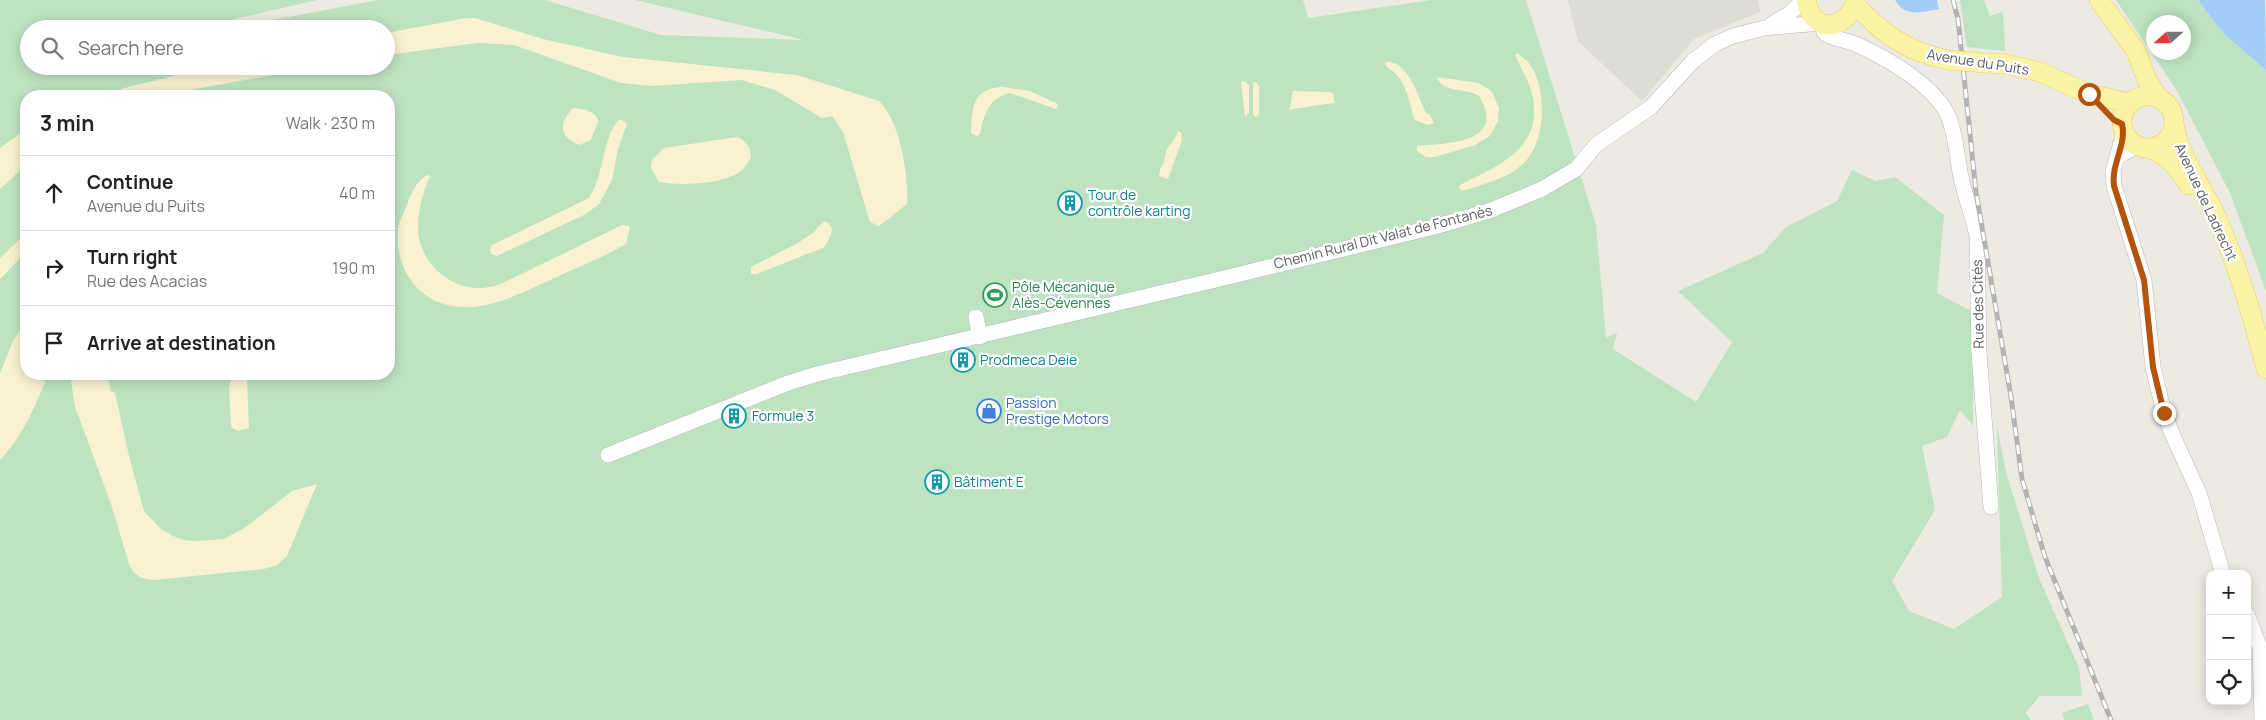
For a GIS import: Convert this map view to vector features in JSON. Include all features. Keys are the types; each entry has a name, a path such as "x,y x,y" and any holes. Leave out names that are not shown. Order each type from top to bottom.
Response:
{"main road":[{"path":"1805,0 1812,17 1828,24 1848,18 1855,2"},
{"name":"Avenue du Puits","path":"1855,2 1882,31 1895,40"},
{"path":"2101,3 2136,51 2147,80 2158,98 2170,108 2174,123 2172,131 2163,144 2132,138 2125,109 2132,101 2146,96 2158,98"},
{"path":"2101,3 2113,32 2131,63 2135,83 2132,101"},
{"name":"Avenue du Puits","path":"1828,24 1856,24 1926,55 1948,60 2006,64 2040,72 2089,94 2132,101"},
{"name":"Avenue du Puits","path":"2089,94 2132,138"},
{"name":"Avenue de Ladrecht","path":"2174,123 2176,137 2184,156 2215,214 2232,254 2250,309 2266,368"},
{"name":"Avenue de Ladrecht","path":"2132,138 2158,152 2178,169 2194,193 2226,253 2250,309"}],"street":[{"name":"Chemin Rural Dit Valat de Fontanès","path":"1764,28 1789,14 1805,0"},
{"name":"Chemin Rural Dit Valat de Fontanès","path":"608,455 800,379 1434,227 1514,202 1542,189 1576,169 1596,146 1651,107 1693,61 1715,44 1733,36 1764,28 1828,24"},
{"name":"Rue des Cités","path":"1828,24 1824,32 1826,34 1862,47 1909,74 1926,88 1942,105 1952,129 1961,179 1974,217 1977,236 1979,352 1991,507"},
{"path":"2132,138 2117,157 2113,170 2114,186 2144,280 2153,367 2158,388 2172,436 2207,514 2222,570"},
{"path":"976,317 980,336"},
{"path":"2247,615 2260,648 2262,720"}],"shaded area":[{"path":"1568,0 1758,0 1760,12 1694,39 1642,101 1578,41"}],"green space":[{"name":"Pôle Mécanique Alès-Cévennes","path":"0,0 317,0 230,20 20,20 20,75 395,75 395,20 272,20 378,0 545,0 661,35 804,40 635,0 1303,0 1308,18 1431,0 1526,0 1596,225 1606,338 1617,333 1613,349 1696,402 1732,342 1678,291 1763,253 1786,227 1837,201 1852,170 1875,181 1895,177 1944,215 1937,293 1973,312 1973,426 1960,410 1947,437 1922,446 1935,510 1892,581 1909,611 1954,629 2002,597 1997,427 2007,476 2039,578 2079,668 2082,696 2040,696 2025,713 2031,720 0,720"},
{"path":"1960,0 1984,0 1990,16 2003,12 2005,51 1967,47"},
{"path":"2116,0 2198,0 2223,33 2266,70 2266,291 2230,193 2176,89 2156,60 2191,60 2191,15 2146,15 2146,44"},
{"path":"2088,704 2094,720 2064,720 2062,713"}],"sand":[{"path":"475,18 543,39 623,57 797,75 879,101 893,122 898,135 905,164 907,204 879,226 870,222 843,132 832,116 822,118 775,90 742,80 653,86 621,83 514,45 478,43 395,54 395,31"},
{"path":"1517,53 1531,66 1540,89 1542,116 1537,142 1531,154 1518,169 1495,180 1462,191 1459,188 1460,185 1489,171 1514,154 1524,143 1531,130 1534,116 1532,92 1515,55"},
{"path":"1385,62 1400,66 1406,73 1416,89 1426,113 1430,115 1434,123 1428,125 1415,120 1403,83 1386,66"},
{"path":"176,75 273,75 189,90 121,89"},
{"path":"1437,77 1478,83 1487,88 1492,92 1499,108 1498,121 1490,136 1475,145 1435,157 1426,157 1417,151 1417,146 1457,142 1480,132 1485,124 1486,112 1479,96 1474,93 1444,86"},
{"path":"1244,81 1249,85 1249,113 1245,117 1241,82"},
{"path":"1253,82 1256,82 1259,86 1259,114 1256,117 1253,115"},
{"path":"1002,87 1030,91 1058,104 1056,109 1010,93 1003,95 988,108 980,134 977,136 971,133 973,108 979,96 992,89"},
{"path":"1293,91 1330,92 1333,94 1335,105 1333,103 1287,110 1290,108"},
{"path":"573,108 591,112 598,120 591,140 579,145 568,138 563,130 565,119"},
{"path":"619,120 627,124 618,149 612,180 599,204 586,214 497,256 491,254 490,249 492,245 589,198 598,179 609,136"},
{"path":"1178,131 1181,133 1182,140 1168,179 1159,176 1160,169 1164,163 1167,149"},
{"path":"20,133 20,171 0,189 0,148"},
{"path":"737,137 747,145 751,158 742,170 731,177 711,182 667,183 659,182 651,168 652,160 664,148"},
{"path":"427,175 430,176 419,214 419,238 427,258 433,266 441,274 459,284 473,288 482,288 503,283 622,225 630,226 626,244 501,301 464,307 435,301 414,284 406,272 398,245 398,227 401,218 414,188"},
{"path":"824,221 832,229 830,237 823,248 756,274 751,274 751,267 796,244 813,233"},
{"path":"20,239 20,258 0,279 0,258"},
{"path":"20,330 20,380 46,380 34,409 16,441 0,460 0,373 14,339"},
{"path":"71,380 108,380 111,391 115,393 144,511 161,529 183,540 224,539 246,527 292,491 317,484 287,556 277,565 264,569 154,580 143,578 135,573 130,567 111,504 75,407"},
{"path":"232,380 247,380 249,428 238,431 231,427 229,387"}],"water":[{"path":"1895,0 1937,0 1939,9 1909,12 1899,6"},
{"path":"2198,0 2265,0 2266,70 2223,33"}],"railway":[{"path":"1953,0 1958,19 1976,192 2011,397 2022,479 2045,557 2111,720"}],"place":[{"name":"Tour de contrôle karting","path":"1070,203"},
{"name":"Pôle Mécanique Alès-Cévennes","path":"995,295"},
{"name":"Prodmeca Deie","path":"963,360"},
{"name":"Passion Prestige Motors","path":"989,411"},
{"name":"Formule 3","path":"734,416"},
{"name":"Bâtiment E","path":"937,482"}],"route":[{"path":"2089,94 2114,120 2122,124 2124,133 2113,170 2114,186 2144,280 2153,367 2164,413"}]}
